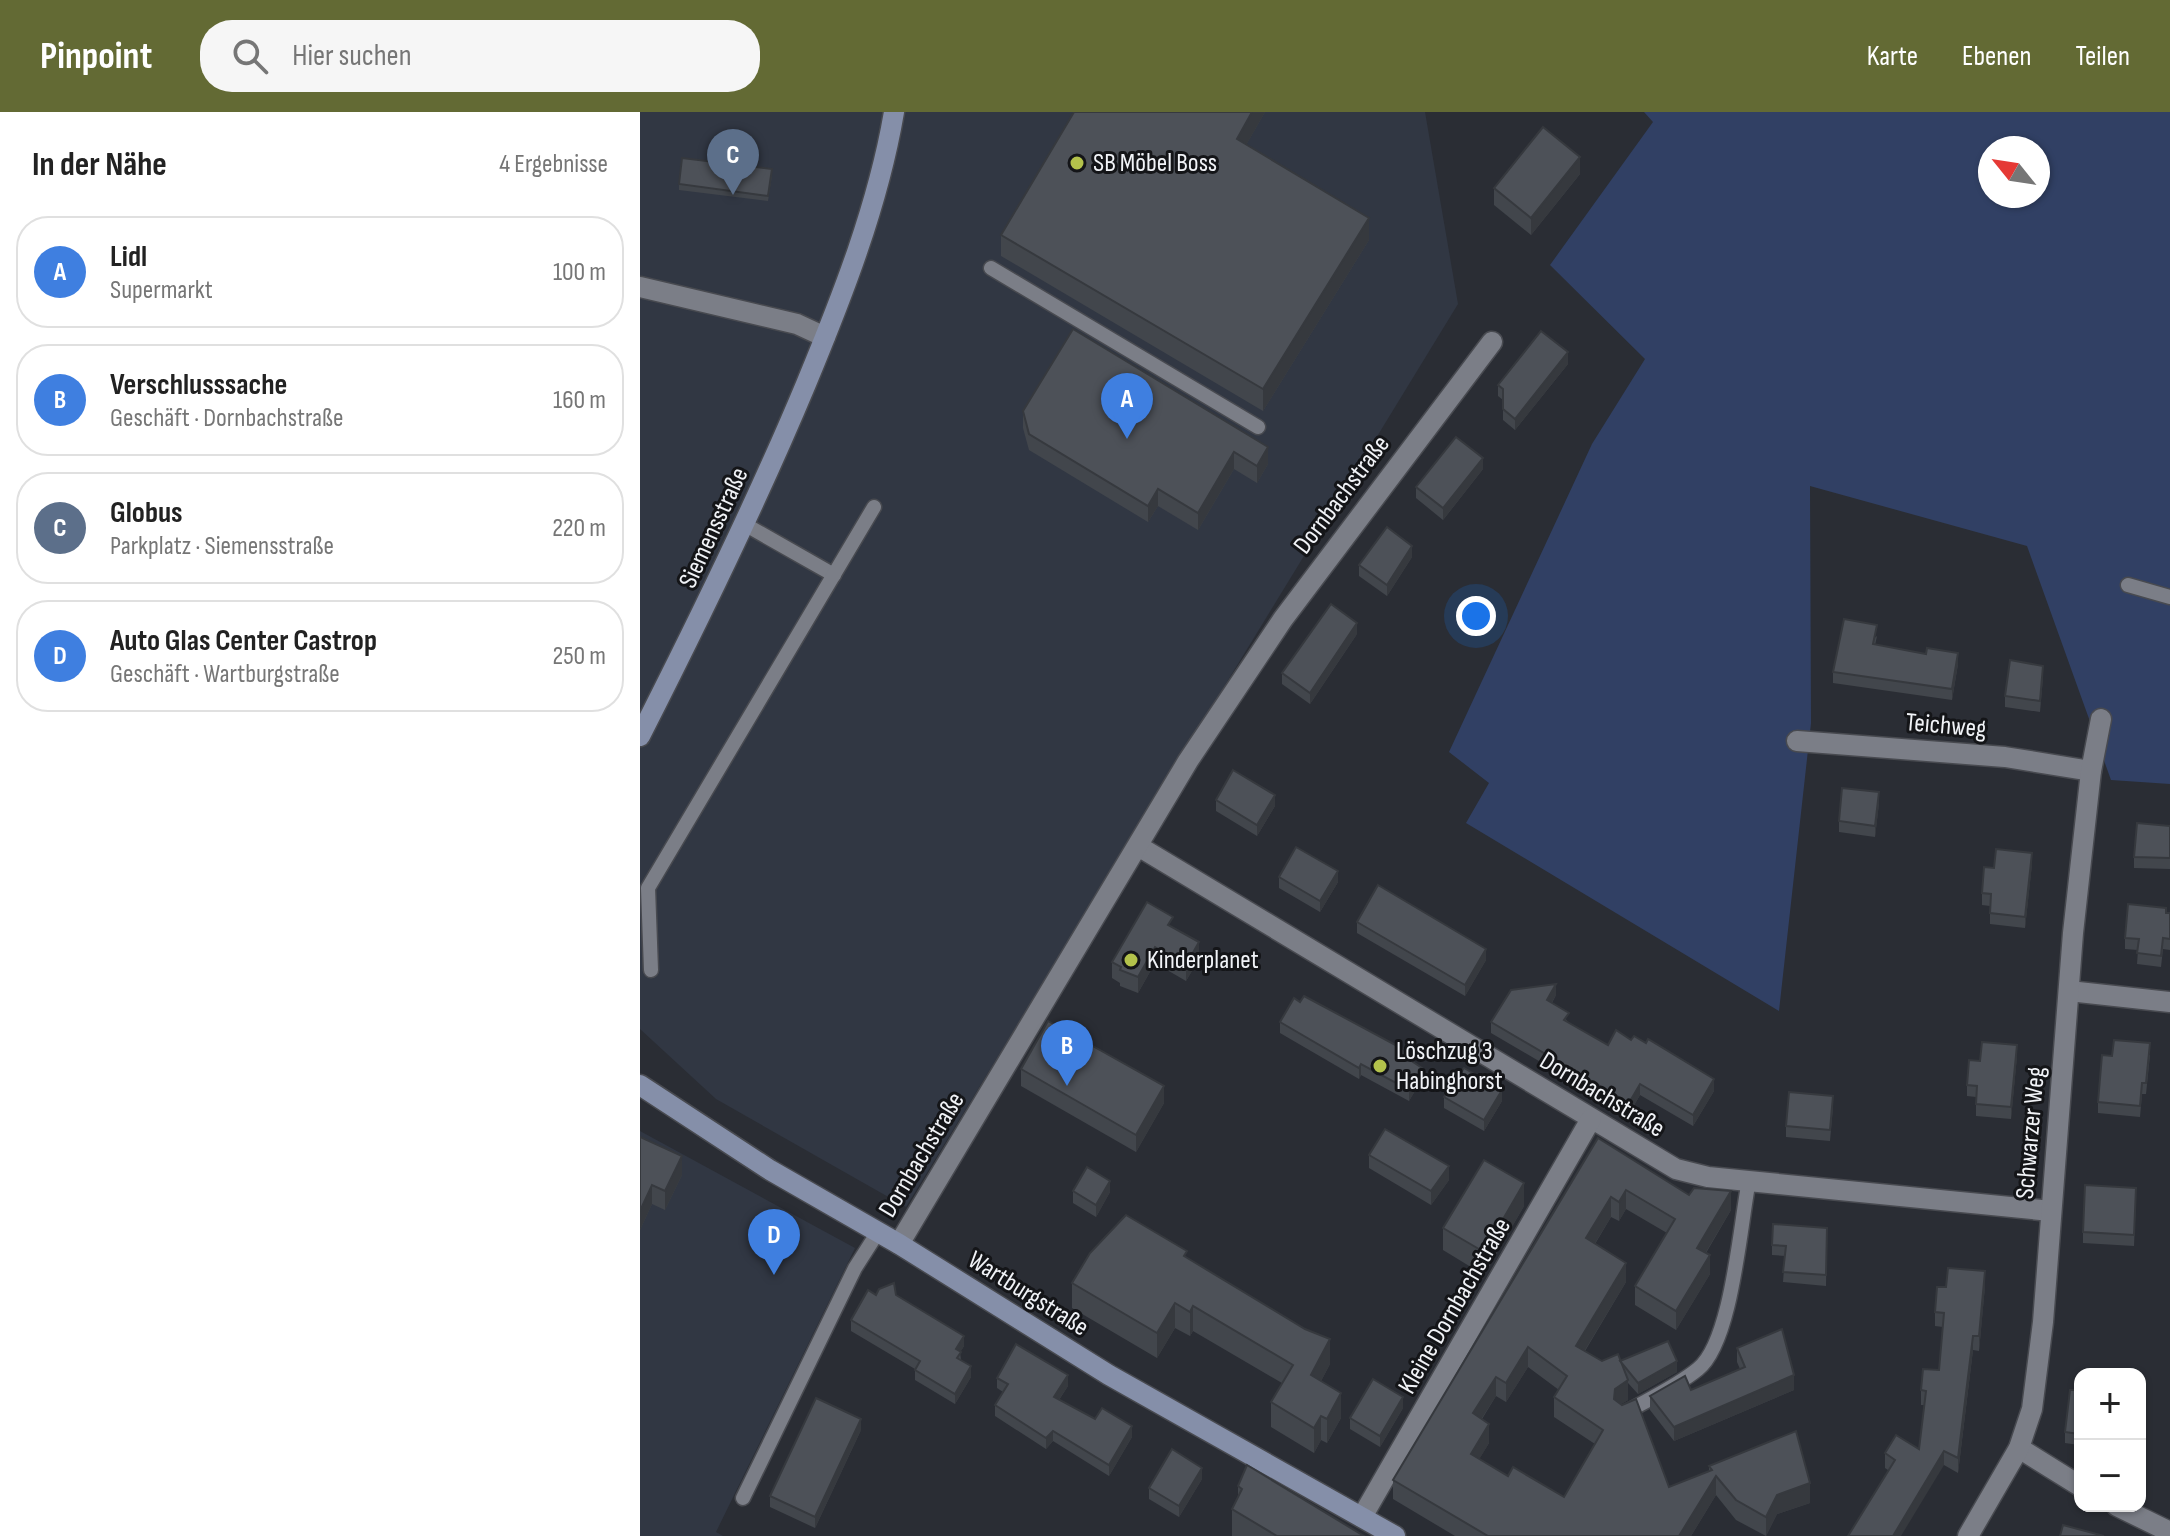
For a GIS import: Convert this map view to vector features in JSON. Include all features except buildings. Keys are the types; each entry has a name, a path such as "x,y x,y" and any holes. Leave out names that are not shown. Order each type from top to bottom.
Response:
{"main road":[{"name":"Siemensstraße","path":"640,736 746,525 825,337 873,202 894,112"},
{"name":"Wartburgstraße","path":"640,1085 770,1170 899,1244 1109,1375 1395,1536"}],"street":[{"path":"640,287 797,324 825,337"},
{"name":"Dornbachstraße","path":"899,1244 1188,761 1283,619 1492,342"},
{"name":"Schwarzer Weg","path":"1968,1536 2019,1448 2032,1409 2043,1322 2069,991 2091,771 2101,719"},
{"name":"Teichweg","path":"1797,741 2005,757 2091,771"},
{"name":"Dornbachstraße","path":"1138,846 1676,1169 1708,1177 2051,1211"},
{"path":"2069,991 2170,1002"},
{"name":"Kleine Dornbachstraße","path":"1362,1517 1591,1119"},
{"path":"2019,1448 2074,1482"},
{"path":"2129,1512 2170,1532"}],"lane":[{"path":"991,268 1258,427"},
{"path":"651,970 648,888 874,507"},
{"path":"746,525 834,575"},
{"path":"2128,585 2170,597"},
{"path":"1623,1414 1698,1369 1711,1355 1722,1327 1749,1180"},
{"path":"743,1498 855,1268 878,1232"}],"shaded area":[{"path":"640,112 1425,112 1458,304 906,1207 716,1099 640,1029"},
{"path":"1644,112 2170,112 2170,784 2111,780 2027,546 1810,486 1811,723 1779,1011 1466,823 1489,783 1449,752 1592,444 1645,359 1550,265 1653,122"},
{"path":"640,1131 855,1248 716,1532 723,1536 640,1536"}],"place":[{"name":"SB Möbel Boss","path":"1077,163"},
{"name":"Globus","path":"733,195"},
{"name":"Lidl","path":"1127,439"},
{"name":"Kinderplanet","path":"1131,960"},
{"name":"Löschzug 3 Habinghorst","path":"1380,1066"},
{"name":"Verschlusssache","path":"1067,1086"},
{"name":"Auto Glas Center Castrop","path":"774,1275"}]}
